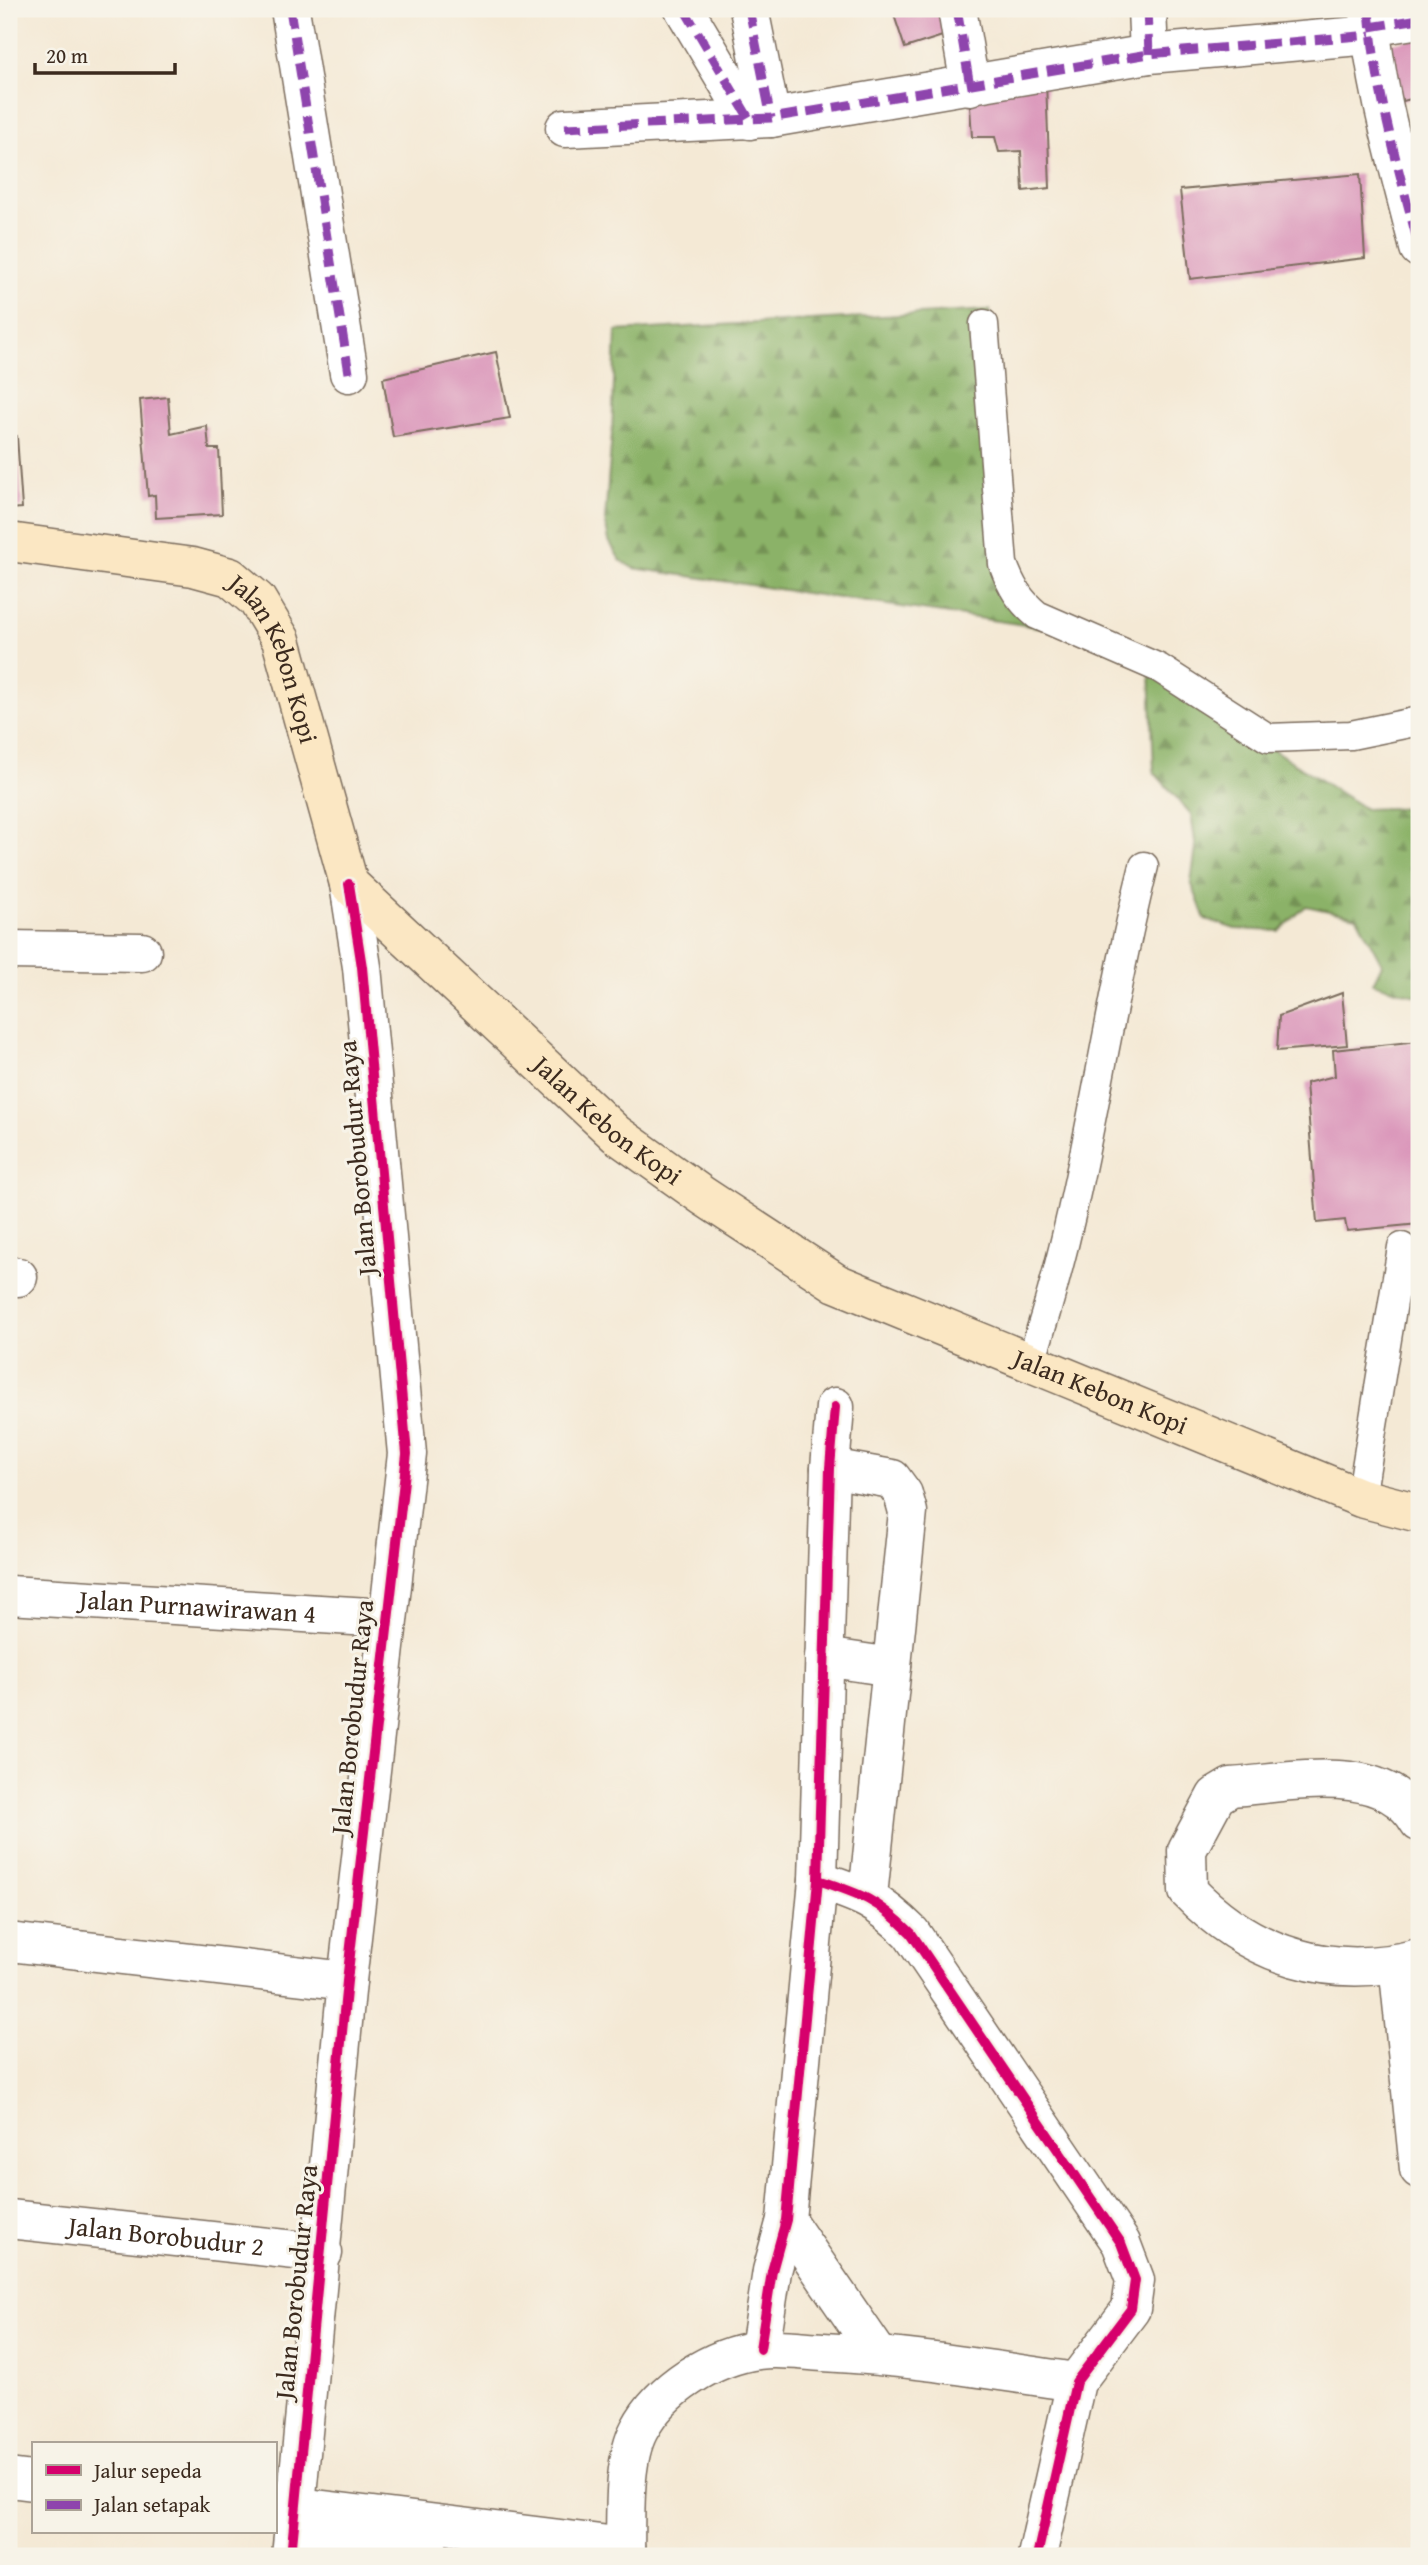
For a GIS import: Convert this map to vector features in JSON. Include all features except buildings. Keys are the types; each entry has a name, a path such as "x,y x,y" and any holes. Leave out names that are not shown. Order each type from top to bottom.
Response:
{"main road":[{"name":"Jalan Kebon Kopi","path":"9,542 193,567 230,578 257,600 281,640 349,884 617,1134 703,1196 836,1283 1361,1498 1419,1513"}],"street":[{"path":"290,9 349,373"},
{"path":"684,9 760,119"},
{"path":"749,9 760,119"},
{"path":"957,9 970,86"},
{"path":"1147,9 1149,54"},
{"path":"565,128 760,119 1149,54 1419,19"},
{"path":"1370,24 1395,161 1419,248"},
{"name":"Jalan Borobudur Raya","path":"289,2527 323,2253 346,1981 407,1454 364,981 349,884"},
{"path":"9,950 142,953"},
{"path":"760,2349 772,2271 786,2220 818,1880 830,1468 835,1407"},
{"path":"830,1468 892,1479 903,1494 908,1512 868,1896"},
{"name":"Jalan Purnawirawan 4","path":"9,1595 386,1618"},
{"path":"824,1657 892,1667"},
{"path":"1419,1822 1412,1810 1390,1791 1342,1779 1231,1787 1216,1796 1187,1850 1188,1891 1216,1919 1252,1942 1305,1962 1409,1961 1419,2169"},
{"path":"818,1880 868,1896 890,1911 929,1956 1121,2243 1135,2280 1131,2309 1076,2382 1037,2556"},
{"path":"9,1942 346,1981"},
{"name":"Jalan Borobudur 2","path":"9,2219 323,2253"},
{"path":"786,2220 878,2354"},
{"path":"289,2527 625,2552 629,2468 638,2431 657,2405 685,2381 718,2361 760,2349 878,2354 1076,2382"},
{"path":"9,2478 32,2481"},
{"path":"289,2527 431,2556"}],"lane":[{"path":"984,324 1003,564 1011,587 1023,603 1037,615 1159,668 1268,738 1351,735 1419,721"},
{"path":"1030,1363 1045,1321 1083,1153 1123,949 1144,866"},
{"path":"1361,1498 1402,1247"}],"green space":[{"path":"990,310 1012,557 1045,628 633,568 620,560 609,541 605,520 616,331"},
{"path":"1150,670 1365,809 1419,807 1419,997 1373,983 1382,964 1357,917 1306,906 1279,931 1235,929 1205,919 1191,882 1196,848 1191,814 1154,772"}],"marked path":[{"path":"290,9 349,373"},
{"path":"684,9 750,120"},
{"path":"749,9 771,118"},
{"path":"957,9 970,86"},
{"path":"1147,9 1149,54"},
{"path":"1369,9 1382,100 1419,248"},
{"path":"1370,27 1419,19"},
{"path":"565,128 771,118 1149,54 1371,35"}],"cycle path":[{"path":"291,2556 347,1981 407,1454 362,967 349,884"},
{"path":"760,2349 772,2271 786,2220 818,1880 830,1468 835,1407"},
{"path":"818,1880 868,1899 911,1933 1121,2243 1135,2280 1131,2309 1076,2382 1037,2556"}]}
